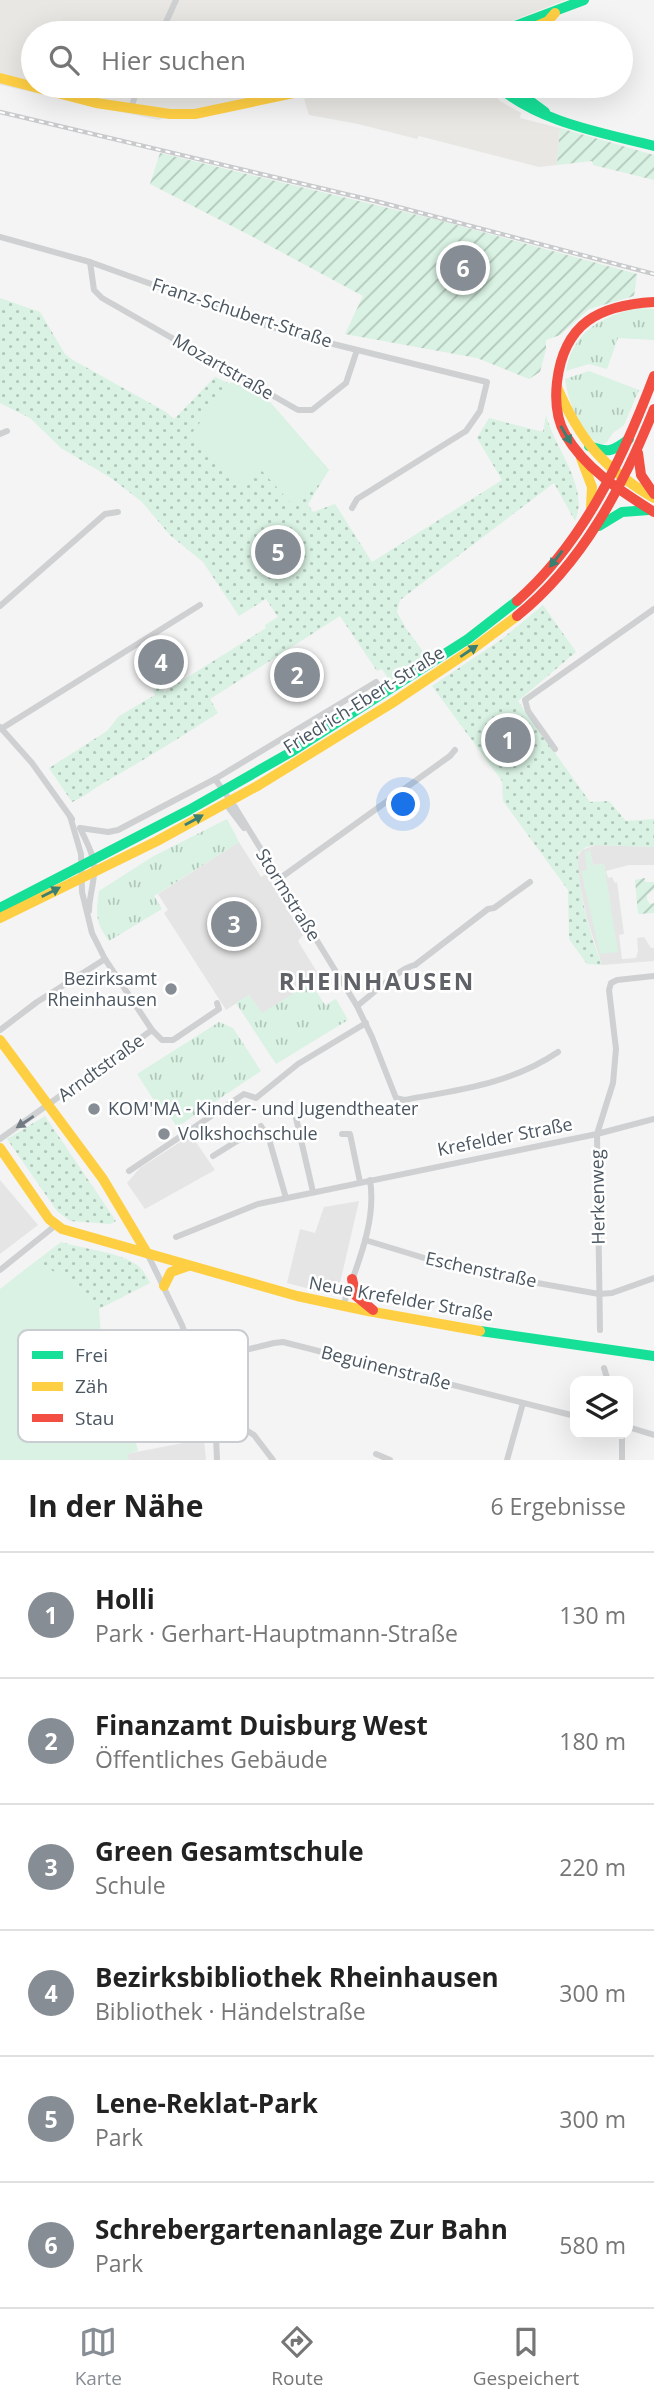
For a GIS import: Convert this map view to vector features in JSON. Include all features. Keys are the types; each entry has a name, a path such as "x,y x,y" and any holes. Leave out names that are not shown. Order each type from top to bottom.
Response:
{"main road":[{"path":"526,21 555,13 584,0"},
{"path":"548,21 555,13"},
{"path":"0,78 21,83"},
{"path":"82,98 152,113 195,114 270,98"},
{"path":"512,98 525,108 554,118 654,146"},
{"path":"526,98 554,118"},
{"path":"591,510 592,487 580,455 565,435 556,413 559,363 575,333 589,319 620,304 654,302"},
{"name":"Friedrich-Ebert-Straße","path":"0,908 20,895 223,791 384,694 490,622 525,594 555,561 612,477 632,436 654,376"},
{"path":"557,387 567,413 612,477"},
{"name":"Friedrich-Ebert-Straße","path":"0,918 158,841 228,802 395,701 492,635 549,586 593,531 638,450 654,409"},
{"path":"587,445 606,452 617,448 632,436"},
{"path":"638,450 641,475 654,496"},
{"path":"580,455 621,483 652,511"},
{"path":"621,483 654,496"},
{"path":"593,531 617,513 628,510 652,511"},
{"name":"Friedrich-Ebert-Straße","path":"0,899 20,895"},
{"path":"0,1041 103,1179 147,1253"},
{"path":"0,1148 56,1225 85,1237 147,1253"},
{"name":"Neue Krefelder Straße","path":"147,1253 277,1292 376,1313 654,1356"},
{"path":"164,1286 166,1277 171,1272 189,1266"},
{"path":"352,1279 356,1296 376,1313"}],"street":[{"path":"166,21 176,0"},
{"path":"131,110 134,98"},
{"name":"Franz-Schubert-Straße","path":"0,237 90,262 265,325 487,382 480,411 466,431 357,499 352,508"},
{"name":"Mozartstraße","path":"90,262 94,290 102,298 298,410 312,410 346,383 357,350"},
{"path":"0,606 105,514 118,512"},
{"path":"200,605 1,728 32,763 80,828 88,862 82,877 82,892 89,924 105,959 152,1030 162,1040 173,1040 219,1009 217,1003"},
{"path":"555,749 528,711 525,700 654,609"},
{"name":"Friedrich-Ebert-Straße","path":"80,828 118,830 215,779 376,682 384,694"},
{"path":"279,878 450,757 455,750"},
{"name":"Stormstraße","path":"215,779 357,1006 396,1098 404,1100 494,1083 526,1071 558,1052"},
{"path":"70,816 94,872 90,888 89,924"},
{"path":"357,1006 474,919 530,882"},
{"path":"0,1030 37,1002 105,959"},
{"name":"Herkenweg","path":"600,1330 597,1134 613,1083 616,1049 609,990 611,983 617,980 654,976"},
{"path":"129,1171 244,1094 256,1098 298,1064 366,1023"},
{"name":"Arndtstraße","path":"0,1139 152,1030"},
{"path":"296,1118 313,1192"},
{"name":"Krefelder Straße","path":"176,1237 258,1204 597,1134 654,1119"},
{"path":"213,1156 261,1126 269,1139 286,1198"},
{"path":"342,1134 351,1134 360,1182"},
{"path":"343,1306 365,1240 373,1198 370,1181"},
{"path":"0,1270 56,1225"},
{"name":"Eschenstraße","path":"365,1240 464,1270 599,1294"},
{"path":"147,1253 184,1330"},
{"path":"599,1294 611,1293 654,1278"},
{"name":"Beguinenstraße","path":"248,1349 283,1342 570,1415"},
{"path":"604,1368 606,1376"},
{"path":"508,1460 523,1402"},
{"path":"633,1429 654,1435"},
{"path":"248,1431 273,1460"},
{"path":"622,1439 622,1460"},
{"path":"216,1442 217,1460"},
{"path":"376,1454 390,1460"}],"shaded area":[{"path":"0,0 566,0 512,21 21,21 21,90 0,85"},
{"path":"59,98 247,98 158,120"},
{"path":"497,98 521,113 520,118 560,128 557,165 539,167 419,136 417,139 309,115 304,99"},
{"path":"239,842 261,877 266,874 303,935 298,941 320,977 262,1014 249,995 226,1010 164,913 168,910 158,894"},
{"path":"596,845 654,847 654,865 629,865 606,871 608,878 612,877 615,883 617,882 624,934 619,935 622,959 636,958 637,938 644,937 651,948 654,948 654,961 602,965 587,919 578,876 577,857 582,850","holes":["590,851 593,865 604,864 617,952 582,871 587,871"]},
{"path":"191,1135 215,1170 145,1209 127,1183 140,1168"},
{"path":"0,1180 38,1225 0,1254"},
{"path":"359,1201 337,1296 287,1283 300,1229 315,1233 324,1207"},
{"path":"188,1442 204,1442 206,1460 129,1460 126,1454"}],"green space":[{"path":"560,128 654,155 654,180 593,165 592,161 557,165"},
{"path":"160,153 442,221 637,274 634,296 589,309 560,335 546,340 540,372 529,379 477,358 345,334 363,296 150,184"},
{"path":"0,298 40,312 65,354 174,419 215,377 270,402 329,470 308,504 313,512 335,504 372,562 502,480 477,438 489,418 543,432 546,415 575,481 578,508 575,521 554,483 400,600 397,612 427,657 390,681 382,669 377,671 340,616 210,699 218,713 72,802 49,768 107,731 119,716 155,695 153,690 160,685 164,692 266,628 265,625 278,617 266,599 239,616 203,562 170,535 142,502 111,478 61,448 30,418 0,403"},
{"path":"639,308 654,309 654,340 618,338 607,369 589,364 566,371 575,345 591,328 613,316"},
{"path":"589,371 639,390 624,425 613,433 606,443 599,445 586,432 576,416 565,379"},
{"path":"232,381 270,402 329,470 291,503 262,471 244,487 188,438"},
{"path":"543,605 576,652 518,701 590,802 609,801 626,821 654,819 654,847 596,845 586,847 578,853 585,910 602,965 587,964 569,939 568,890 503,801 502,781 432,686 502,639"},
{"path":"227,819 239,842 154,896 162,909 109,941 98,917 99,891 152,857"},
{"path":"590,850 593,865 604,864 618,952 600,954 581,871 587,870 585,852"},
{"path":"645,878 645,882 654,882 654,889 647,895 647,900 650,904 654,903 654,913 638,914 635,880"},
{"path":"311,983 325,1005 336,999 348,1020 276,1064 236,1003 249,995 262,1013"},
{"path":"219,1022 233,1028 261,1071 177,1127 171,1118 164,1116 137,1074"},
{"path":"45,1116 116,1221 110,1224 70,1221 57,1211 7,1139"},
{"path":"61,1242 129,1261 145,1273 150,1283 99,1309 79,1287 36,1261"},
{"path":"36,1261 79,1287 99,1309 101,1330 18,1330 18,1442 136,1442 138,1451 127,1454 129,1460 0,1460 0,1289"}],"railway":[{"path":"0,112 379,202 654,274"}],"traffic: fast":[{"path":"528,21 584,0"},
{"path":"513,98 572,125 654,146"},
{"path":"526,98 545,112"},
{"path":"589,446 610,450 629,439"},
{"path":"599,526 622,512 649,510"},
{"path":"0,908 189,810 291,752 468,639 517,601"},
{"path":"480,1331 654,1356"}],"traffic: slow":[{"path":"548,21 555,13"},
{"path":"0,78 21,83"},
{"path":"77,98 170,114 195,114 270,98"},
{"path":"557,387 574,422 595,451 621,476 654,498"},
{"path":"581,458 592,487 591,508"},
{"path":"0,918 157,841 259,785 392,703 517,616"},
{"path":"0,1040 103,1179 147,1253"},
{"path":"0,1148 49,1219 62,1229 297,1296 480,1331"},
{"path":"164,1286 171,1272 188,1266"}],"traffic: jam":[{"path":"654,302 617,307 601,313 576,332 567,345 561,362 556,395 562,428 573,447 593,469 654,512"},
{"path":"517,601 541,578 582,526 615,468 654,376"},
{"path":"517,616 562,572 599,522 629,466 654,409"},
{"path":"638,453 641,475 654,494"},
{"path":"352,1279 356,1296 373,1310"}],"place":[{"name":"Schrebergartenanlage Zur Bahn","path":"463,268"},
{"name":"Lene-Reklat-Park","path":"278,552"},
{"name":"Bezirksbibliothek Rheinhausen","path":"161,662"},
{"name":"Finanzamt Duisburg West","path":"297,675"},
{"name":"Holli","path":"508,740"},
{"name":"Green Gesamtschule","path":"234,924"},
{"name":"Bezirksamt Rheinhausen","path":"171,989"},
{"name":"KOM'MA - Kinder- und Jugendtheater","path":"94,1109"},
{"name":"Volkshochschule","path":"164,1134"}],"district":[{"name":"RHEINHAUSEN","path":"377,982"}]}
